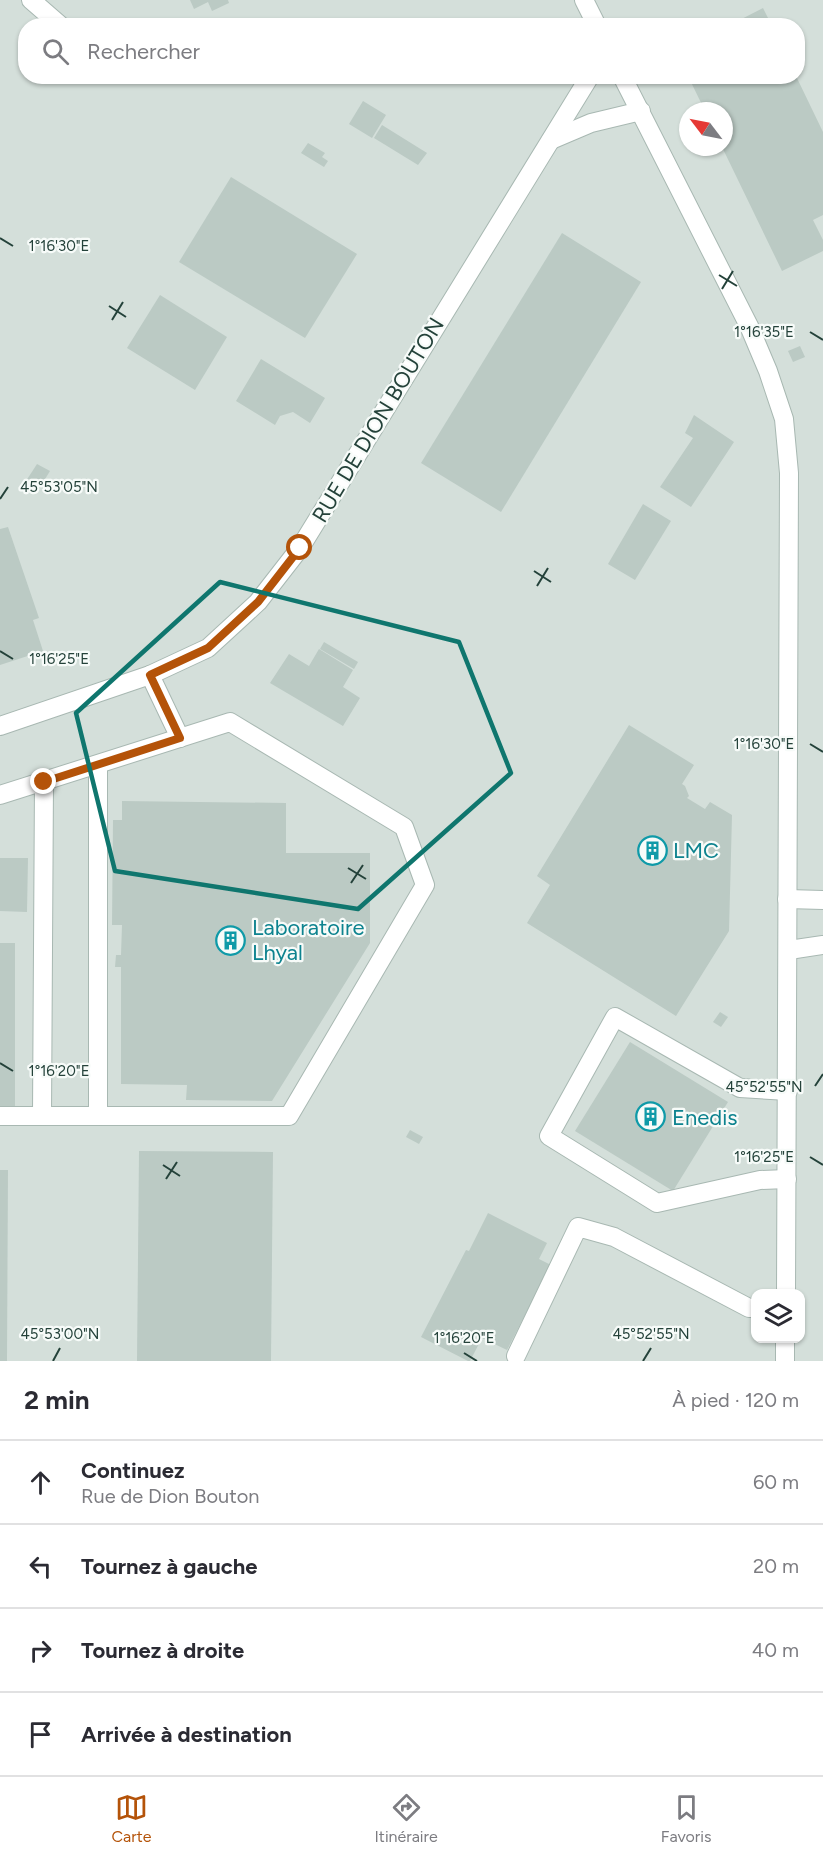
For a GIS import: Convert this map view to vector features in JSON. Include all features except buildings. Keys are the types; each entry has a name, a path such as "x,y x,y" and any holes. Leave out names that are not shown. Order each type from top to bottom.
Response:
{"street":[{"path":"31,0 52,18"},
{"path":"584,0 593,18"},
{"name":"RUE DE DION BOUTON","path":"0,726 150,675 208,648 258,602 300,548 585,84"},
{"path":"626,84 749,326 784,418 789,473 786,1289"},
{"path":"551,140 591,123 641,111"},
{"path":"150,675 180,738"},
{"path":"0,795 230,722 404,827 425,885 289,1116 0,1116"},
{"path":"98,765 98,1116"},
{"path":"42,1116 44,782"},
{"path":"787,899 823,900"},
{"path":"789,950 823,945"},
{"path":"787,1179 760,1180 657,1203 549,1136 615,1017 740,1088 788,1091"},
{"path":"516,1356 578,1227 614,1237 751,1308"},
{"path":"785,1361 786,1343"}],"highlighted area":[{"path":"220,582 459,642 511,773 358,909 115,871 76,713"}],"shaded area":[{"path":"0,0 823,0 823,1361 0,1361"}],"place":[{"name":"LMC","path":"652,850"},
{"name":"Laboratoire Lhyal","path":"231,940"},
{"name":"Enedis","path":"651,1117"}],"route":[{"path":"44,782 180,738 150,675 208,648 258,602 300,548"}]}
